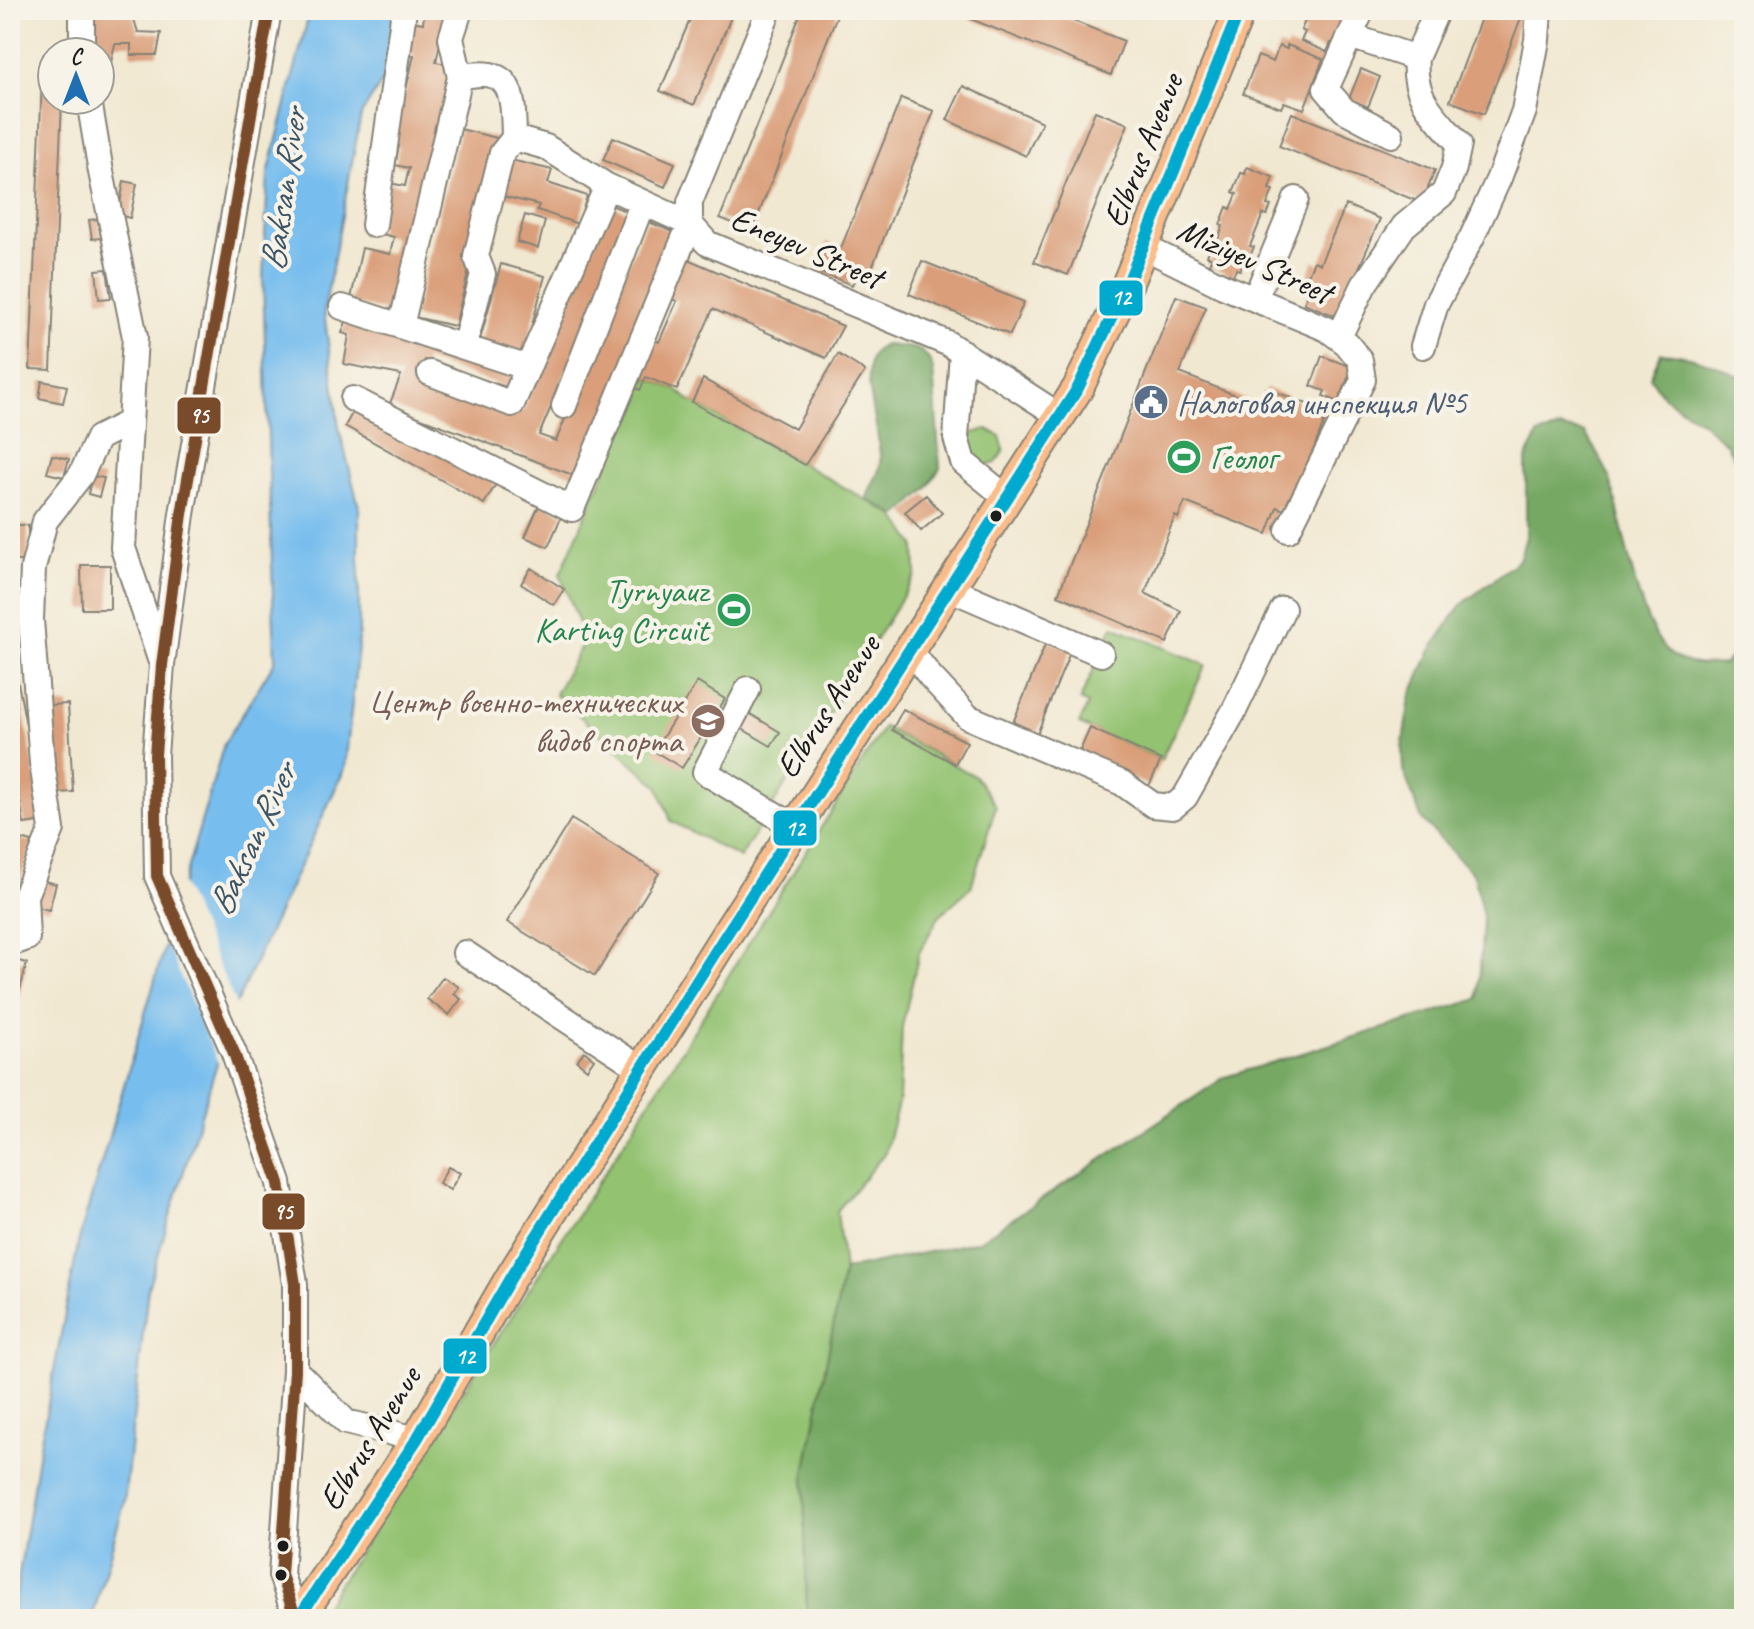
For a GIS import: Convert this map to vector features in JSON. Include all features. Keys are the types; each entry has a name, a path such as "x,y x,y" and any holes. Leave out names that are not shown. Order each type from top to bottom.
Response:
{"main road":[{"name":"Elbrus Avenue","path":"297,1619 417,1439 511,1277 1090,366 1144,247 1240,10"}],"street":[{"path":"82,10 82,36"},
{"path":"269,10 182,514 162,665 155,755 157,876 234,1053 279,1183 295,1284 295,1370 281,1575 297,1619"},
{"path":"374,225 404,10"},
{"path":"401,326 460,77 451,38 460,10"},
{"name":"Eneyev Street","path":"769,10 690,202 690,224 707,243 962,352 1060,416"},
{"path":"1362,10 1326,89 1344,110 1391,135"},
{"path":"1350,36 1416,58 1437,10"},
{"path":"1423,346 1436,304 1477,225 1524,111 1537,40 1539,10"},
{"name":"Miziyev Street","path":"1144,247 1339,337 1364,285 1404,226 1444,193 1454,168 1459,144 1427,108 1414,77 1416,58"},
{"path":"460,77 478,73 499,78 511,92 514,138 502,153 476,256 483,274 464,347"},
{"path":"92,116 135,337 123,548 162,665"},
{"path":"353,399 572,509 690,224 607,186 546,147 514,138"},
{"path":"430,373 512,404 607,186"},
{"path":"1255,299 1296,199"},
{"path":"564,406 642,204"},
{"path":"342,307 528,368"},
{"path":"1288,530 1363,380 1360,360 1339,337"},
{"path":"962,352 956,438 963,462 1007,498"},
{"path":"10,944 27,938 25,896 52,829 42,763 31,620 33,568 45,521 81,475 98,438 130,422"},
{"path":"948,588 1101,654"},
{"path":"909,649 968,717 1122,783 1153,805 1173,807 1185,797 1234,711 1283,609"},
{"path":"748,689 705,772 795,827"},
{"path":"465,953 643,1070"},
{"path":"295,1370 346,1422 417,1439"}],"green space":[{"path":"885,345 915,348 930,361 940,468 926,490 897,516 867,499 880,464 870,389 870,362 874,352"},
{"path":"1661,353 1704,361 1744,379 1744,477 1727,445 1706,425 1664,397 1650,377"},
{"name":"Tyrnyauz Karting Circuit","path":"646,377 677,390 692,402 895,516 915,545 916,575 740,858 671,821 658,786 555,694 585,639 560,574"},
{"path":"1561,428 1585,433 1606,469 1642,604 1663,646 1682,661 1724,664 1744,642 1744,1619 807,1619 804,1479 844,1270 979,1241 1225,1077 1478,999 1483,917 1474,875 1422,820 1403,770 1402,747 1410,698 1431,650 1460,606 1519,560 1526,537 1526,459 1538,435"},
{"path":"987,429 1000,436 1004,450 996,463 982,467 966,445 973,433"},
{"path":"1113,626 1206,665 1161,760 1079,724 1088,704 1080,700"},
{"path":"884,727 975,776 996,806 971,887 939,916 919,953 902,1027 899,1100 885,1153 837,1211 844,1270 804,1479 807,1619 316,1619 623,1144"}],"water":[{"name":"Baksan River","path":"310,10 396,10 386,75 361,115 324,311 339,428 359,507 359,637 345,768 234,1008 148,1288 124,1503 92,1619 12,1619 38,1456 79,1239 224,744 275,661 263,279 268,174"}],"pier":[{"path":"180,879 238,1009 220,1067 163,936"}],"building":[{"path":"89,10 131,10 138,32 161,33 157,55 131,55 131,44 116,44 116,36 91,36"},
{"path":"425,10 447,10 436,62 452,65 397,313 350,303 362,248 390,254 394,237 378,233 389,183 405,186 409,168 395,165 399,146 393,145 414,55 405,54 411,21 423,23"},
{"path":"694,10 734,10 694,105 660,91"},
{"path":"802,10 839,10 752,231 720,218"},
{"path":"948,10 1046,10 1124,41 1111,75"},
{"path":"1314,10 1347,10 1344,18 1349,19 1327,52 1301,41 1305,32 1301,30 1308,14 1312,16"},
{"path":"1484,10 1524,10 1484,114 1450,101"},
{"path":"1287,45 1323,59 1304,109 1284,102 1281,108 1243,94 1258,56 1273,62 1279,46 1287,49"},
{"path":"1361,69 1380,77 1368,107 1349,99"},
{"path":"963,86 1042,122 1026,156 947,120"},
{"path":"901,98 934,111 868,278 857,274 852,285 816,271 827,242 841,248"},
{"path":"1095,111 1128,124 1068,275 1034,262"},
{"path":"1292,113 1435,170 1422,203 1279,146"},
{"path":"40,116 61,116 51,370 30,369"},
{"path":"460,129 501,139 455,326 414,317"},
{"path":"613,137 675,163 665,187 603,160"},
{"path":"511,160 552,170 548,183 587,196 578,224 537,210 539,205 502,196"},
{"path":"1247,167 1273,177 1269,189 1273,190 1267,205 1271,206 1267,215 1263,214 1250,246 1254,247 1250,256 1246,255 1240,270 1236,269 1233,276 1208,266 1212,258 1207,256 1213,240 1217,241 1227,207 1231,209 1237,194 1233,192 1241,173 1245,174"},
{"path":"124,181 137,184 130,218 118,215"},
{"path":"611,205 633,214 539,435 556,441 646,221 681,235 578,477 389,406 401,375 344,364 349,335 342,333 349,313 515,369 509,388 425,360 423,374 523,411"},
{"path":"1346,205 1380,219 1338,317 1304,303 1311,287 1304,284 1314,261 1320,264"},
{"path":"525,215 545,221 538,248 517,242"},
{"path":"99,219 101,238 92,239 89,220"},
{"path":"683,257 843,326 826,358 713,309 677,390 646,377 640,390 628,385 648,337 659,342 677,301 666,297"},
{"path":"922,261 1024,302 1010,335 909,294"},
{"path":"501,264 545,276 523,359 478,347"},
{"path":"107,269 111,298 99,299 96,270"},
{"path":"1176,296 1206,307 1180,373 1260,405 1266,388 1328,412 1289,512 1277,507 1267,534 1185,502 1178,518 1175,516 1145,593 1181,611 1167,643 1058,595"},
{"path":"838,354 865,371 805,465 692,402 703,379 795,429"},
{"path":"1322,356 1352,367 1339,402 1323,396 1325,391 1311,386"},
{"path":"42,381 67,386 63,403 39,398"},
{"path":"356,406 496,484 484,504 345,426"},
{"path":"52,455 69,459 64,477 47,473"},
{"path":"92,476 104,478 99,497 88,494"},
{"path":"926,495 942,513 921,531 905,512"},
{"path":"540,503 563,513 548,547 525,537"},
{"path":"10,525 28,525 28,561 10,561"},
{"path":"81,565 110,565 110,609 82,609"},
{"path":"531,568 564,589 554,605 521,584"},
{"path":"10,640 44,821 24,824 10,744"},
{"path":"1047,640 1071,650 1037,734 1012,725"},
{"path":"697,682 725,699 682,768 654,751"},
{"path":"68,704 73,792 55,793 50,705"},
{"path":"903,709 967,742 955,764 892,730"},
{"path":"747,712 780,732 771,746 739,727"},
{"path":"1090,728 1161,760 1149,786 1078,755"},
{"path":"571,819 659,873 595,976 507,922"},
{"path":"14,837 32,842 14,902 10,901 10,851"},
{"path":"40,880 56,884 49,910 33,906"},
{"path":"10,959 27,963 11,1025 10,1025"},
{"path":"443,977 459,987 454,994 461,999 449,1015 427,999"},
{"path":"584,1051 594,1059 587,1069 577,1061"},
{"path":"448,1167 460,1173 450,1190 439,1183"}],"transit line":[{"name":"95","path":"269,10 182,514 162,665 155,755 157,876 234,1053 279,1183 295,1284 295,1370 281,1575 296,1619"},
{"name":"12","path":"298,1619 417,1439 511,1277 726,935 1078,388 1127,285 1240,10"}],"place":[{"name":"Налоговая инспекция №5","path":"1151,402"},
{"name":"Геолог","path":"1184,457"},
{"name":"Tyrnyauz Karting Circuit","path":"734,610"},
{"name":"Центр военно-технических видов спорта","path":"708,721"}]}
